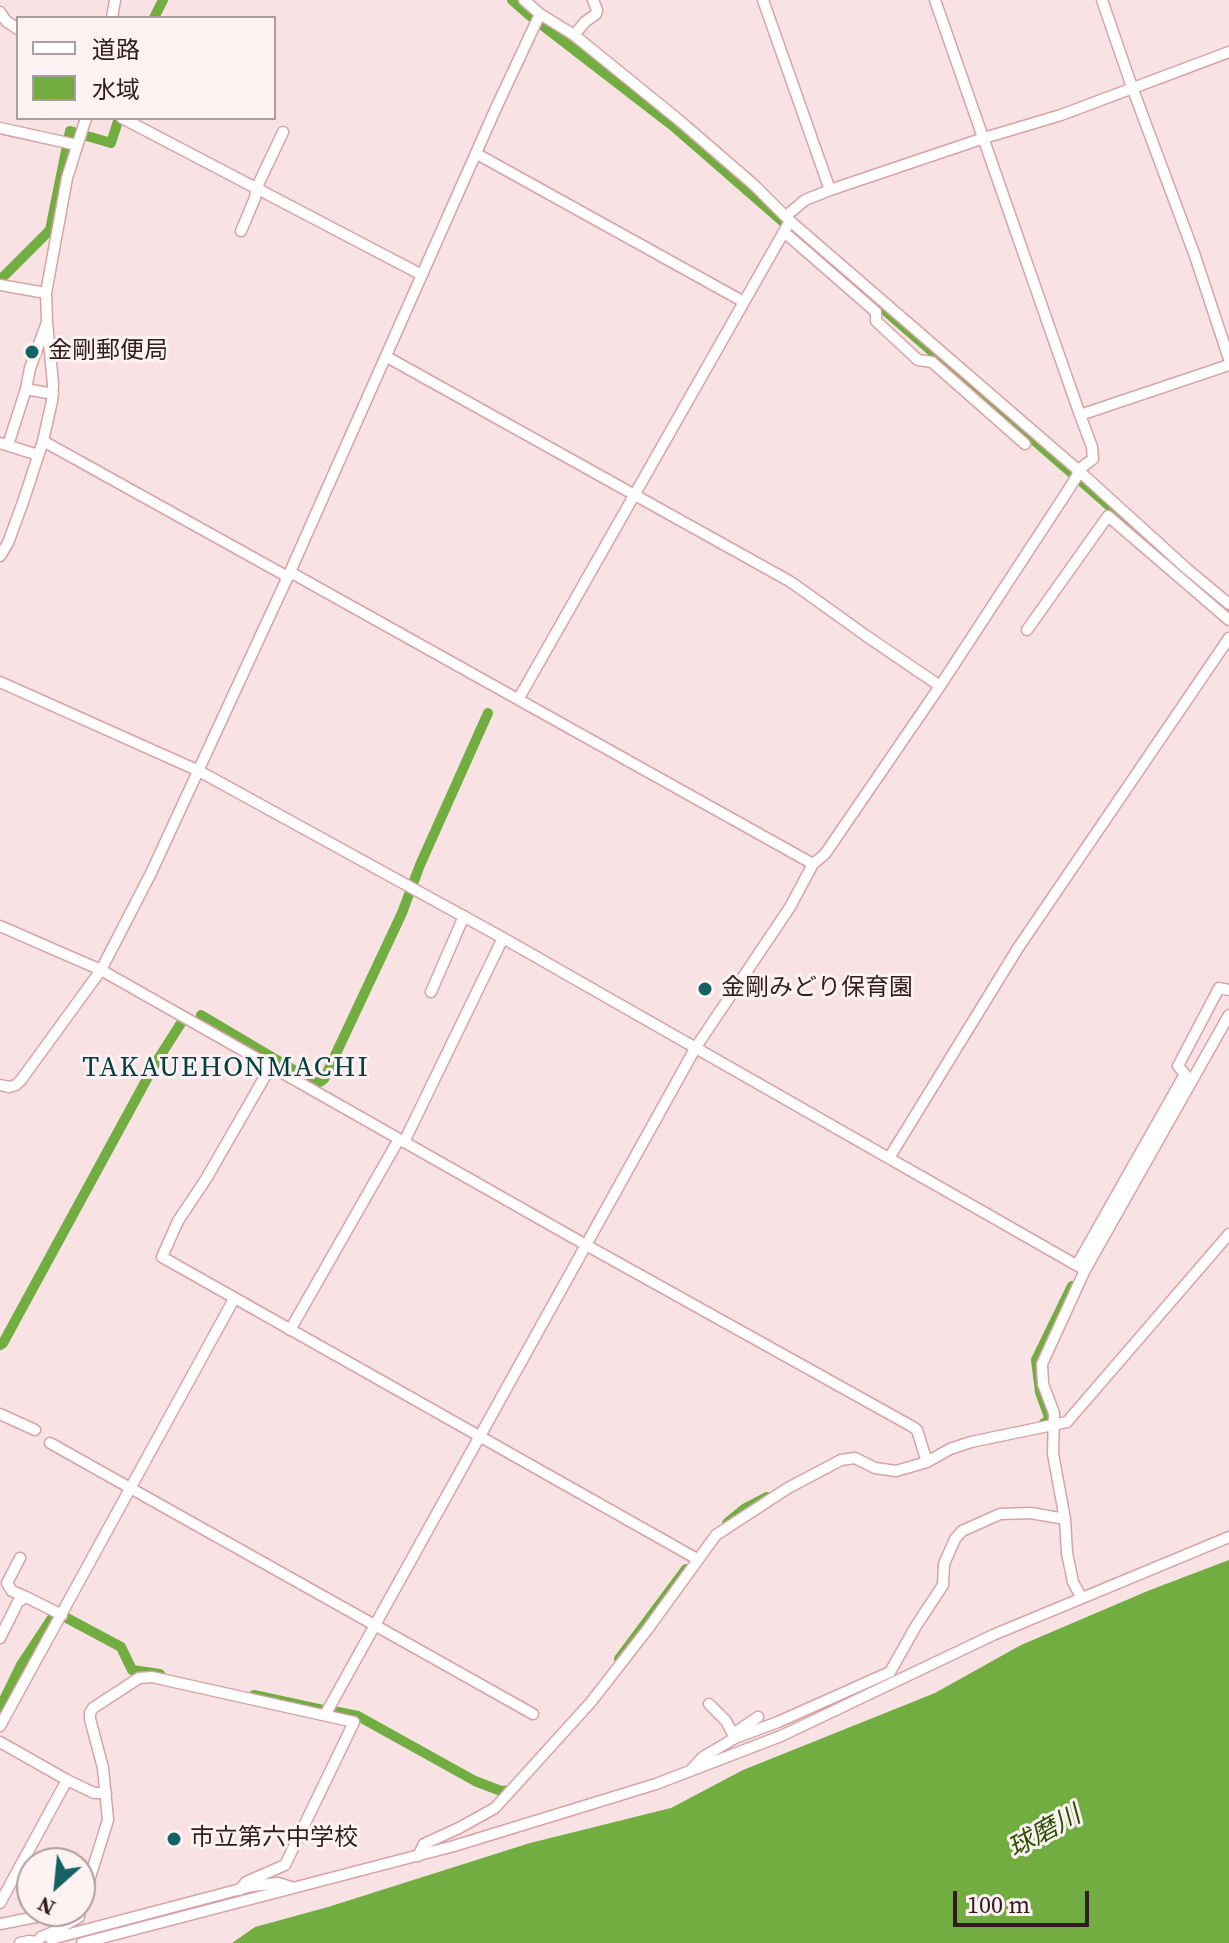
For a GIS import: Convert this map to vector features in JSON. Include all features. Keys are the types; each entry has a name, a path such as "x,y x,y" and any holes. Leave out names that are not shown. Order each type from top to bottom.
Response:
{"street":[{"path":"524,0 538,19 574,35 680,121 1229,604"},
{"path":"574,35 596,14 593,0"},
{"path":"763,0 830,190"},
{"path":"325,1715 696,1047 790,907 813,864 825,854 940,686 1065,495 1078,470 1093,459 1092,447 935,0"},
{"path":"1080,415 1229,362 1195,256 1102,0"},
{"path":"0,12 16,28"},
{"path":"0,1085 9,1087 21,1080 101,970 151,873 289,575 538,19"},
{"path":"519,698 638,496 796,206 830,190 1061,115 1229,52"},
{"path":"0,556 8,543 43,441 53,394 46,293 67,178 85,120"},
{"path":"125,120 422,275"},
{"path":"0,128 77,144"},
{"path":"241,231 256,189 283,132"},
{"path":"477,154 744,302"},
{"path":"784,232 876,312 876,321 918,360 932,362 1025,444"},
{"path":"0,285 46,293"},
{"path":"38,455 4,444 47,323"},
{"path":"387,357 791,582 940,686"},
{"path":"26,389 53,394"},
{"path":"43,441 519,698 813,864"},
{"path":"1027,630 1108,516 1229,620"},
{"path":"889,1158 1018,948 1229,638"},
{"path":"0,682 199,771 464,916 1081,1267"},
{"path":"431,992 464,916"},
{"path":"0,926 101,970 913,1427 917,1430 927,1462"},
{"path":"290,1330 402,1140 503,938"},
{"path":"1081,1597 1073,1582 1067,1553 1065,1519 1053,1454 1054,1413 1043,1384 1042,1364 1081,1267 1185,1074 1178,1066 1219,988 1229,990"},
{"path":"1081,1267 1229,1015"},
{"path":"271,1066 206,1179 178,1221 162,1257 697,1559"},
{"path":"418,1856 424,1844 495,1808 591,1702 716,1535 788,1488 841,1460 855,1458 875,1468 896,1471 927,1462 971,1442 1067,1422 1229,1234"},
{"path":"0,1726 234,1299"},
{"path":"0,1414 35,1430"},
{"path":"50,1443 533,1714"},
{"path":"734,1736 778,1722 890,1672 943,1585 944,1564 962,1531 1000,1514 1031,1513 1065,1519"},
{"path":"82,1943 418,1856 656,1784 781,1736 993,1635 1229,1537"},
{"path":"20,1558 7,1583 12,1591 62,1615"},
{"path":"0,1638 18,1602 26,1597"},
{"path":"96,1858 108,1820 103,1768 90,1713 139,1678 152,1677 354,1722 285,1865 246,1882 240,1890"},
{"path":"709,1704 726,1721 734,1736"},
{"path":"690,1771 703,1757 758,1717"},
{"path":"0,1742 94,1793 106,1793"},
{"path":"0,1903 67,1780"},
{"path":"20,1943 35,1942 240,1890 278,1883 293,1888"},
{"path":"35,1942 62,1927"}],"water":[{"name":"球磨川","path":"1229,1560 1229,1943 232,1943 255,1927 530,1843 671,1808 743,1770 935,1693 1021,1645"}],"waterway":[{"path":"155,16 163,0"},
{"path":"512,0 673,126 1075,476"},
{"path":"0,280 50,230 70,131 111,143 118,120"},
{"path":"1082,482 1165,555"},
{"path":"1186,574 1229,612"},
{"path":"201,1015 314,1082 324,1079 402,913 420,865 488,713"},
{"path":"0,1345 155,1064 183,1020"},
{"path":"1044,1423 1050,1420 1040,1392 1036,1360 1072,1286"},
{"path":"727,1523 744,1509 767,1497"},
{"path":"619,1659 686,1569"},
{"path":"65,1617 121,1647 132,1670 160,1674"},
{"path":"0,1708 21,1665 52,1618"},
{"path":"254,1695 323,1710"},
{"path":"333,1711 358,1716 475,1781 501,1791 511,1790 514,1786"}],"place":[{"name":"金剛郵便局","path":"32,352"},
{"name":"金剛みどり保育園","path":"705,989"},
{"name":"市立第六中学校","path":"174,1839"}],"district":[{"name":"TAKAUEHONMACHI","path":"226,1069"}]}
